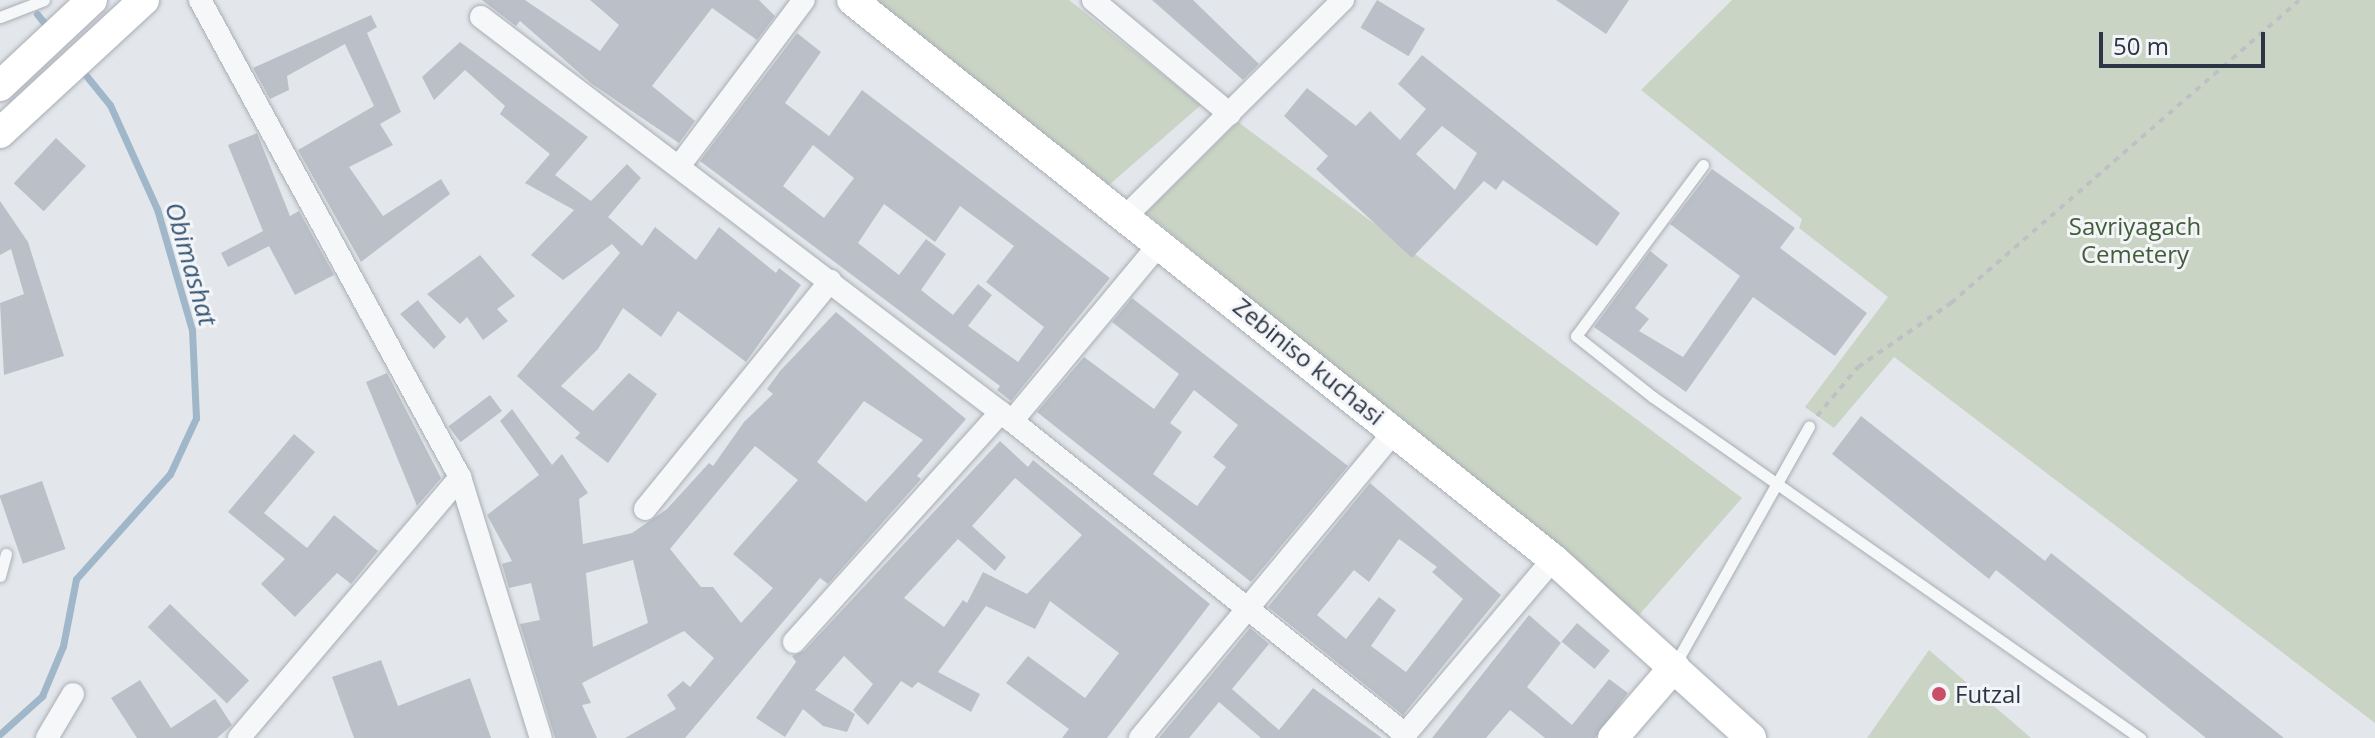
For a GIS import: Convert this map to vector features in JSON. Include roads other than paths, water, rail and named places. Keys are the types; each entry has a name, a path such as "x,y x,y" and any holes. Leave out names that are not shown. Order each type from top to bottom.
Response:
{"street":[{"path":"0,86 92,0"},
{"path":"0,133 144,0"},
{"path":"200,0 460,477 541,738"},
{"path":"680,165 804,0"},
{"name":"Zebiniso kuchasi","path":"852,0 1396,430 1553,559 1751,738"},
{"path":"1093,0 1230,114"},
{"path":"1127,215 1343,0"},
{"path":"481,17 680,165 1006,417 1404,736 1553,559"},
{"path":"794,642 1006,417 1161,242"},
{"path":"645,509 830,281"},
{"path":"1140,738 1245,607 1396,430"},
{"path":"239,738 460,477"},
{"path":"1613,738 1674,667"},
{"path":"47,738 73,694"}],"lane":[{"path":"0,17 44,0"},
{"path":"1703,165 1576,336 1775,483 2140,738"},
{"path":"1674,667 1809,426"},
{"path":"0,576 6,554"}],"waterway":[{"name":"Obimashat","path":"37,14 50,30"},
{"name":"Obimashat","path":"0,734 42,696 63,646 76,579 170,474 196,418 192,330 157,209 110,105 80,68"}],"place":[{"name":"Futzal","path":"1939,694"}],"park label":[{"name":"Savriyagach Cemetery","path":"2135,240"}]}
